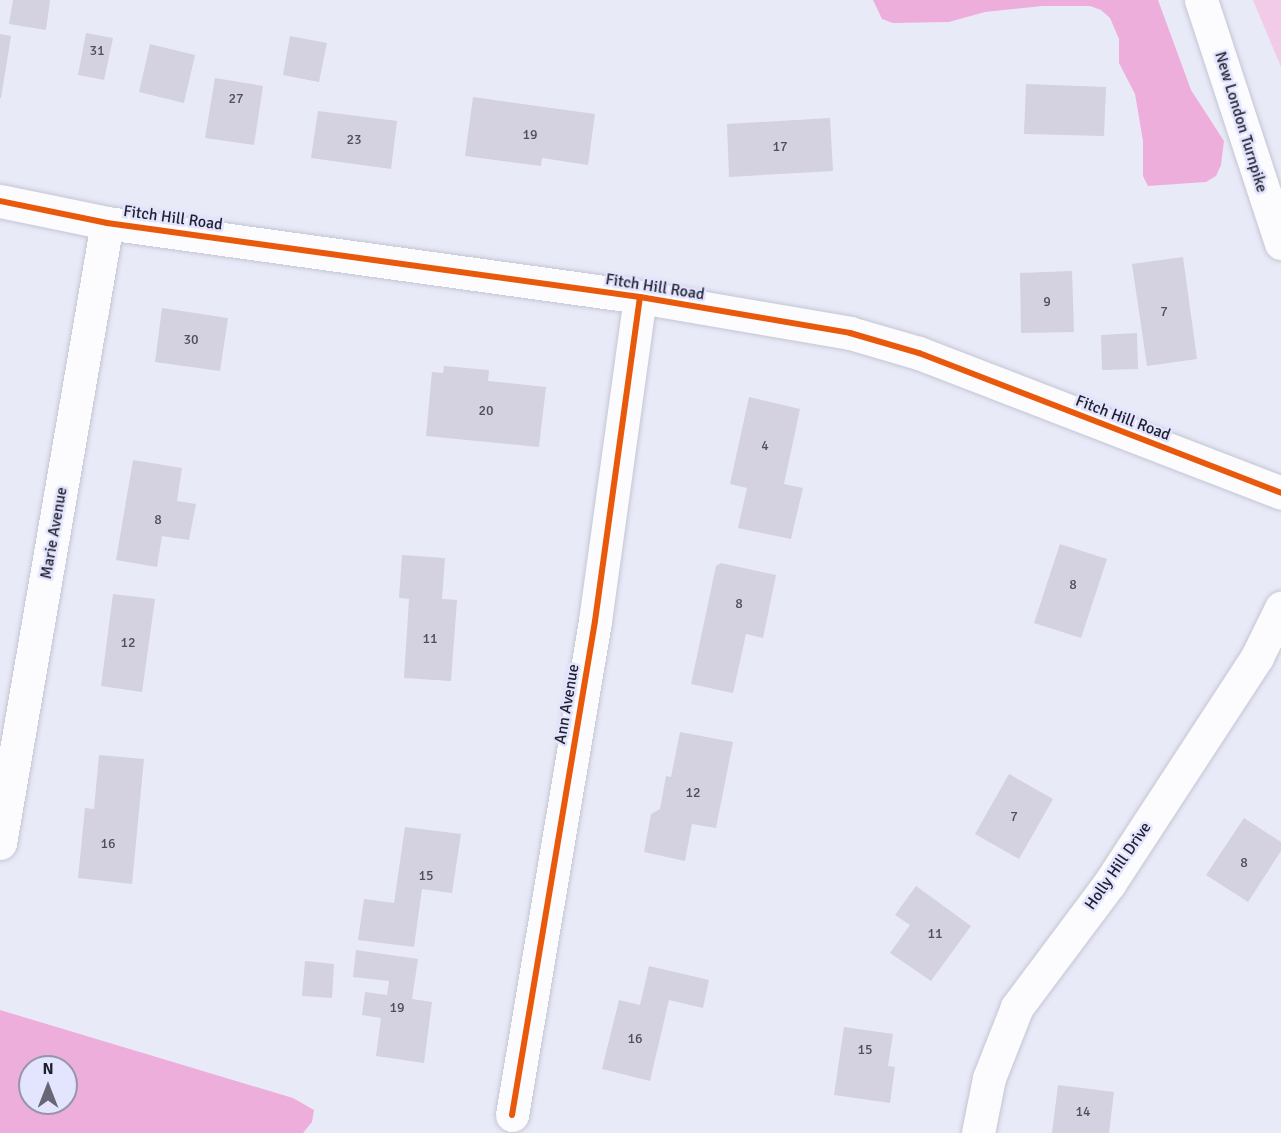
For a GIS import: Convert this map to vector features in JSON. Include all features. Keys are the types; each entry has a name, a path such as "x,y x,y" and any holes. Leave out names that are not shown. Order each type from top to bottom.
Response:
{"street":[{"name":"New London Turnpike","path":"1201,0 1281,243"},
{"name":"Fitch Hill Road","path":"0,201 107,223 640,297 850,333 919,353 1281,493"},
{"name":"Marie Avenue","path":"0,843 107,223"},
{"name":"Ann Avenue","path":"512,1114 595,621 640,297"},
{"name":"Holly Hill Drive","path":"978,1133 989,1078 1017,1007 1109,884 1257,657 1281,608"}],"shaded area":[{"path":"873,0 1158,0 1191,90 1224,141 1221,165 1216,176 1206,182 1148,186 1143,176 1143,141 1135,94 1119,63 1119,39 1110,18 1101,10 1090,6 1042,6 985,12 949,22 893,23 882,19"},
{"path":"1253,0 1281,0 1281,67"},
{"path":"0,1010 293,1098 314,1110 312,1122 303,1133 0,1133"}],"building":[{"path":"13,0 50,0 46,30 9,24"},
{"path":"86,33 113,38 104,80 78,75"},
{"path":"0,34 11,36 1,98 0,98"},
{"path":"290,36 327,43 319,82 283,75"},
{"path":"150,44 195,55 184,103 139,92"},
{"path":"215,78 263,86 254,145 205,138"},
{"path":"1026,84 1106,87 1104,136 1024,134"},
{"path":"473,97 595,114 588,165 542,158 541,166 465,156"},
{"path":"318,111 397,121 391,169 311,158"},
{"path":"830,118 833,171 729,177 727,124"},
{"path":"1183,257 1197,359 1147,366 1132,264"},
{"path":"1072,271 1074,332 1021,333 1020,273"},
{"path":"162,308 228,318 220,371 155,362"},
{"path":"1137,333 1138,369 1102,370 1101,335"},
{"path":"444,366 489,370 488,381 546,387 539,447 426,436 432,372 443,373"},
{"path":"749,397 800,409 784,484 803,488 791,539 738,528 747,488 730,484"},
{"path":"133,460 182,468 177,501 196,504 189,540 162,536 157,567 116,560"},
{"path":"1060,544 1107,559 1081,638 1034,623"},
{"path":"402,555 445,558 442,599 457,600 451,681 404,678 409,599 399,598"},
{"path":"721,563 776,575 763,638 746,634 733,693 691,684 716,566"},
{"path":"113,594 155,599 142,692 101,686"},
{"path":"680,732 733,742 716,828 692,824 685,861 644,852 651,814 660,809 666,776 671,777"},
{"path":"99,755 144,759 132,884 78,878 85,808 94,809"},
{"path":"1009,774 1053,799 1019,859 975,834"},
{"path":"1244,818 1281,842 1281,851 1248,902 1206,875"},
{"path":"405,827 461,834 452,893 422,889 414,947 358,940 364,899 394,903"},
{"path":"916,886 971,926 931,981 890,953 910,925 895,915"},
{"path":"356,950 418,959 412,999 432,1002 424,1063 376,1056 381,1018 362,1015 365,992 387,995 389,981 353,977"},
{"path":"305,961 334,964 332,998 302,996"},
{"path":"649,966 709,980 703,1008 669,1000 650,1081 602,1069 619,1000 640,1005"},
{"path":"844,1027 893,1034 888,1066 895,1067 890,1103 834,1095"},
{"path":"1058,1085 1114,1092 1109,1133 1052,1133"}],"cycle path":[{"path":"0,201 107,223 640,297 850,333 919,353 1281,493"},
{"path":"512,1115 595,621 640,297"}]}
